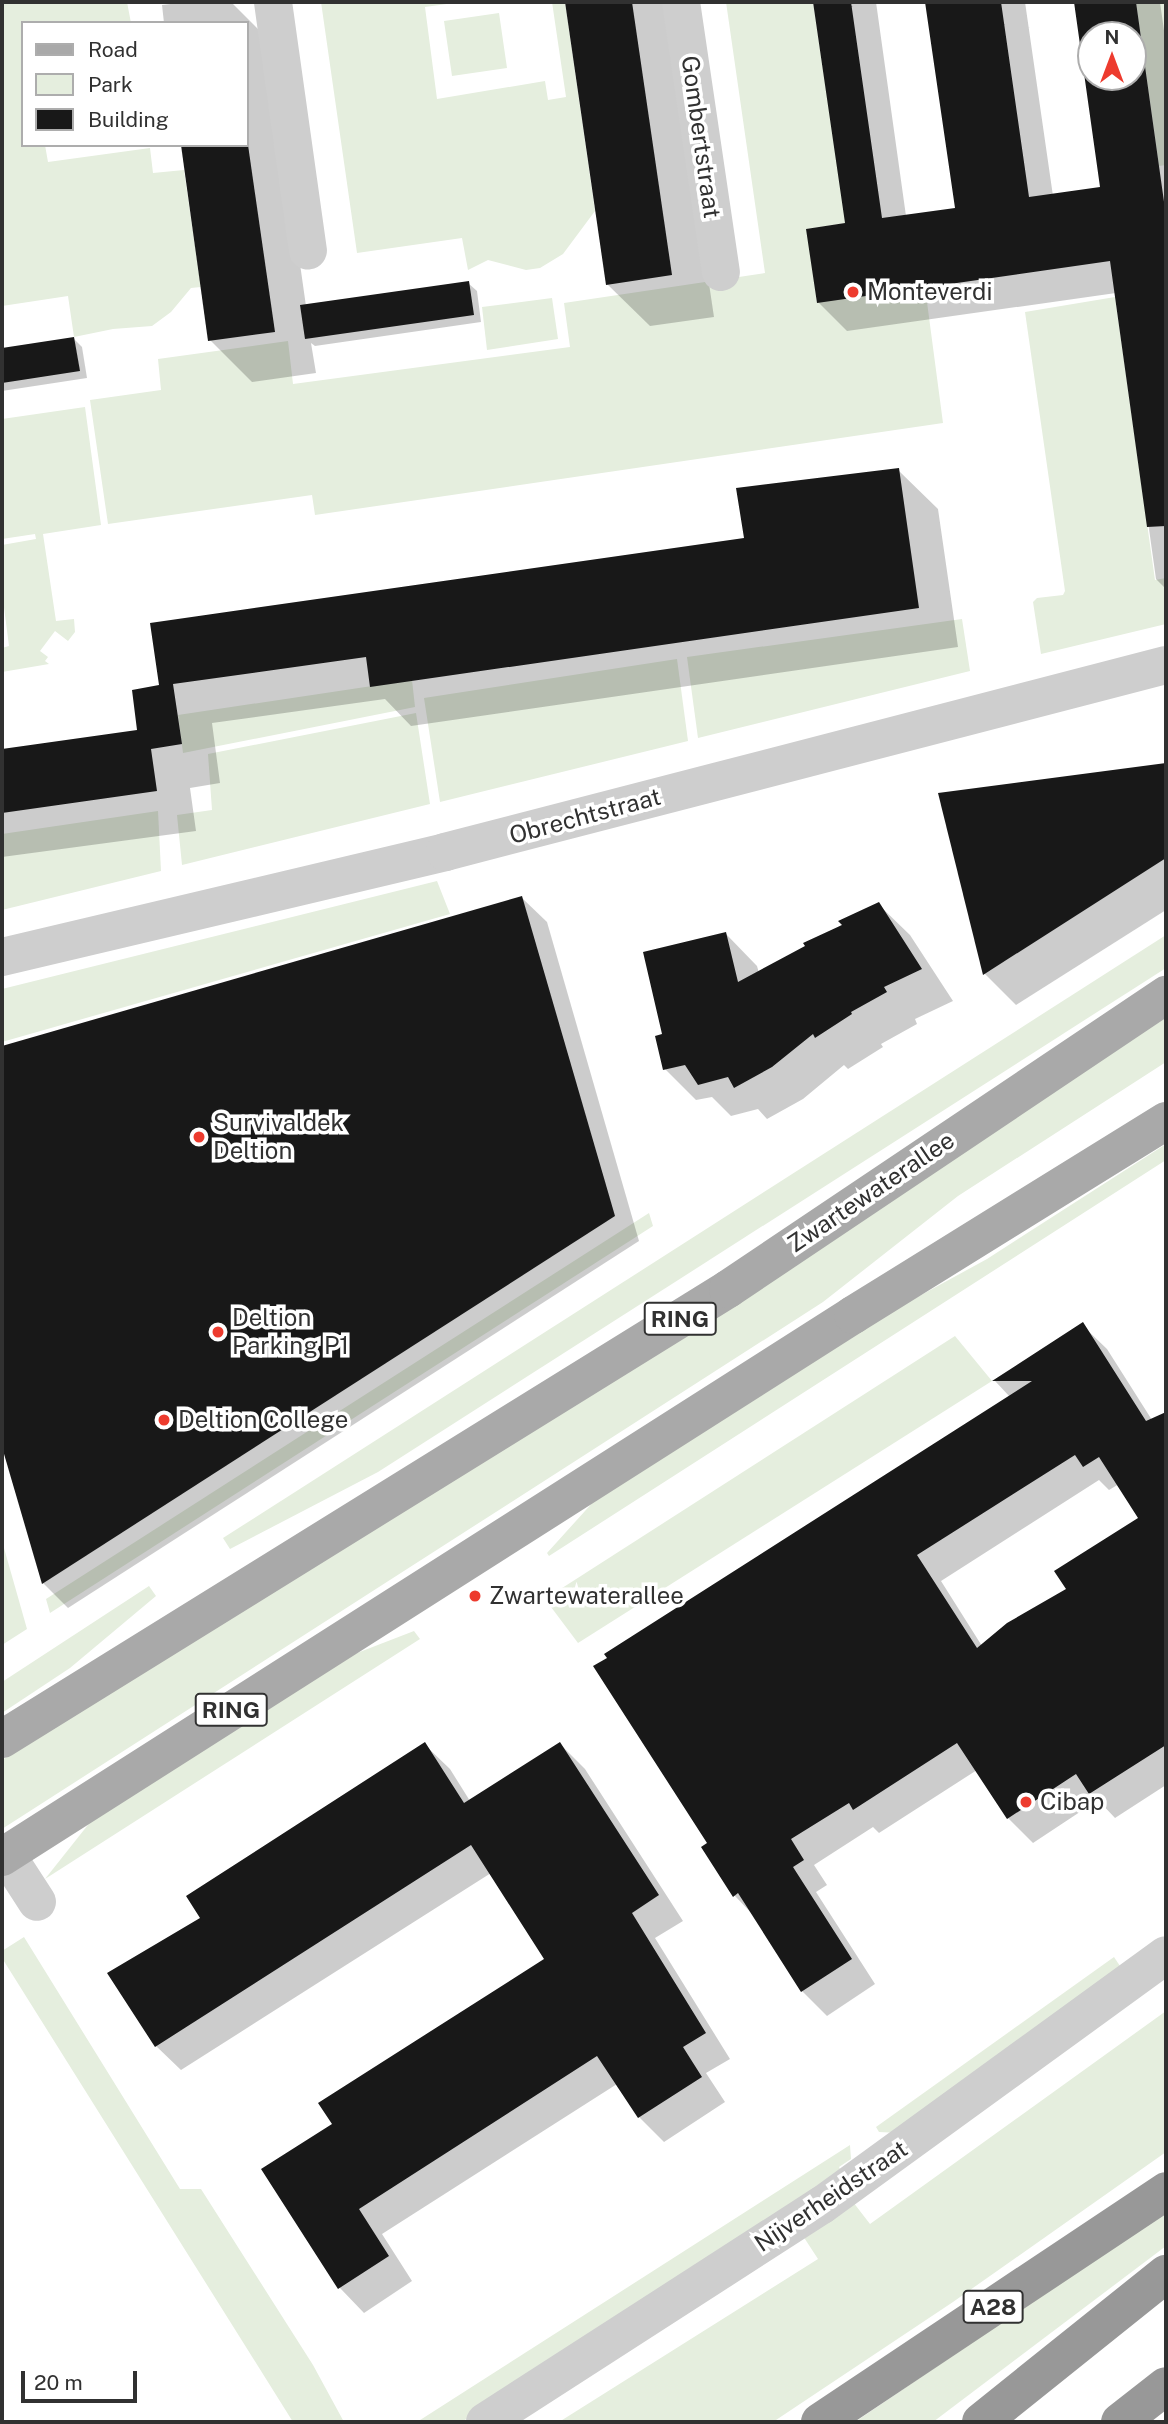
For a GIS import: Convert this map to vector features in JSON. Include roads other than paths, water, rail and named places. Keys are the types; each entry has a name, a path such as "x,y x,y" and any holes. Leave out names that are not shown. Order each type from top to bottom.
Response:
{"highway":[{"name":"A28","path":"820,2422 1166,2191"},
{"path":"981,2422 1166,2274"},
{"path":"1120,2422 1166,2386"}],"main road":[{"name":"Zwartewaterallee","path":"2,1739 728,1289 1166,995"},
{"name":"RING","path":"4,1855 842,1322 1166,1121"}],"street":[{"path":"273,2 308,251"},
{"name":"Gombertstraat","path":"681,2 721,272"},
{"name":"Obrechtstraat","path":"2,957 445,852 1166,664"},
{"path":"4,1855 37,1902"},
{"name":"Nijverheidstraat","path":"485,2422 822,2205 1166,1955"}],"place":[{"name":"Monteverdi","path":"853,292"},
{"name":"Survivaldek Deltion","path":"199,1137"},
{"name":"Deltion Parking P1","path":"218,1332"},
{"name":"Deltion College","path":"164,1420"},
{"name":"Zwartewaterallee","path":"475,1596"},
{"name":"Cibap","path":"1026,1802"}]}
